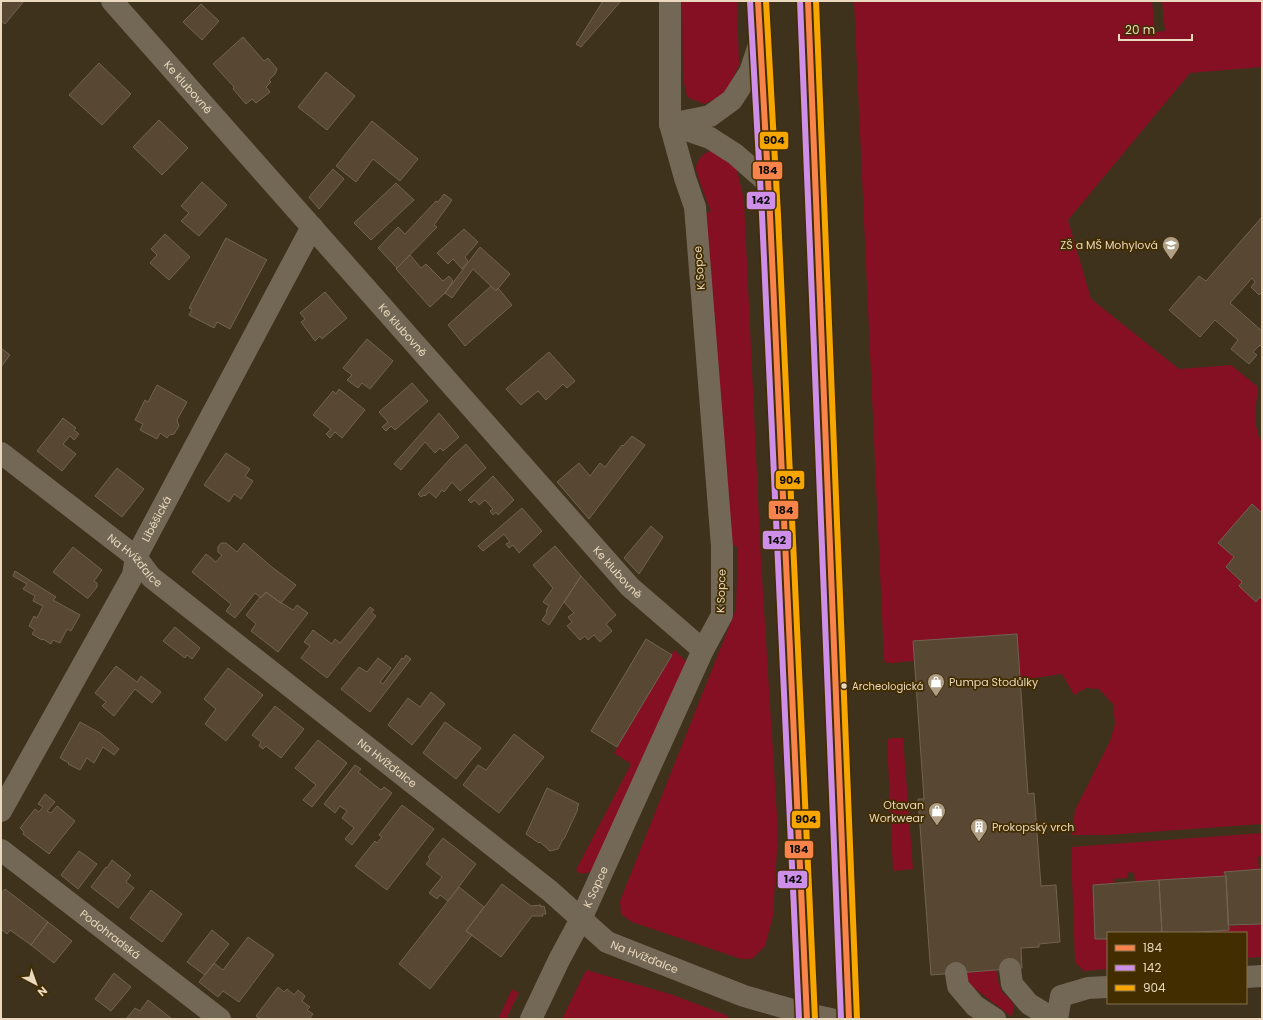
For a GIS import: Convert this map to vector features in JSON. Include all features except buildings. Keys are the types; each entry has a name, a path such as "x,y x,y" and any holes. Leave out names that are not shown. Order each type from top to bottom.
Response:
{"main road":[{"path":"758,1 768,183 807,1017"},
{"path":"808,1 849,1019"}],"street":[{"name":"Ke klubovně","path":"112,1 630,587 703,650"},
{"name":"K Sopce","path":"531,1019 580,919 703,650 722,615 722,546 695,207 685,178 670,124 670,1"},
{"path":"670,124 710,116 732,100 750,72 760,40"},
{"path":"670,124 710,138 735,154 768,183"},
{"name":"Liběšická","path":"1,811 133,575 136,557 312,227"},
{"name":"Na Hvížďalce","path":"1,453 136,557 151,577 550,891 607,942 744,996 807,1017"},
{"name":"Podohradská","path":"1,850 220,1019"},
{"path":"1010,969 1012,984 1029,1004 1054,1019"},
{"path":"956,973 958,986 975,1006 995,1019"},
{"path":"1247,977 1262,976"},
{"path":"1057,1019 1061,996 1088,988 1107,987"},
{"path":"807,1017 831,1019"}],"shaded area":[{"path":"682,1 737,1 739,65 725,95 704,104 687,97 683,78"},
{"path":"854,1 1152,1 1155,32 1165,31 1162,1 1262,1 1262,67 1190,73 1068,220 1091,299 1179,369 1231,365 1258,387 1256,423 1262,443 1262,513 1252,505 1218,543 1234,557 1226,568 1242,582 1239,586 1256,601 1260,597 1262,599 1262,824 1108,835 1072,835 1075,810 1110,741 1115,724 1113,704 1099,689 1086,688 1074,695 1062,674 1020,680 913,642 914,661 887,663 884,660"},
{"path":"710,151 720,152 736,166 744,200 761,561 778,833 773,916 765,946 752,959 741,959 632,922 621,914 620,901 736,609 738,547 727,543 701,217 711,211 696,168 697,162 700,158"},
{"path":"674,650 689,664 591,872 581,874 576,870 631,764 614,753"},
{"path":"892,738 903,738 913,869 893,871 887,740"},
{"path":"1262,833 1262,856 1258,857 1259,870 1224,872 1225,877 1135,883 1134,872 1127,873 1127,878 1114,879 1115,884 1092,886 1096,939 1107,939 1107,969 1084,971 1075,962 1071,847"},
{"path":"1262,924 1262,957 1247,958 1247,932 1209,932 1228,931 1228,926"},
{"path":"586,970 670,994 726,1015 731,1019 562,1019"},
{"path":"996,970 999,985 1004,995 1006,995 1014,1005 1012,1017 970,985 964,972"},
{"path":"512,989 519,993 507,1019 498,1019"}],"transit line":[{"name":"142","path":"750,1 762,215 799,1019"},
{"name":"184","path":"758,1 770,215 807,1019"},
{"name":"904","path":"766,1 778,215 815,1019"},
{"name":"142","path":"800,1 841,1019"},
{"name":"184","path":"808,1 849,1019"},
{"name":"904","path":"816,1 857,1019"}],"place":[{"name":"ZŠ a MŠ Mohylová","path":"1171,260"},
{"name":"Archeologická","path":"844,686"},
{"name":"Pumpa Stodůlky","path":"936,697"},
{"name":"Otavan Workwear","path":"937,826"},
{"name":"Prokopský vrch","path":"979,842"}]}
